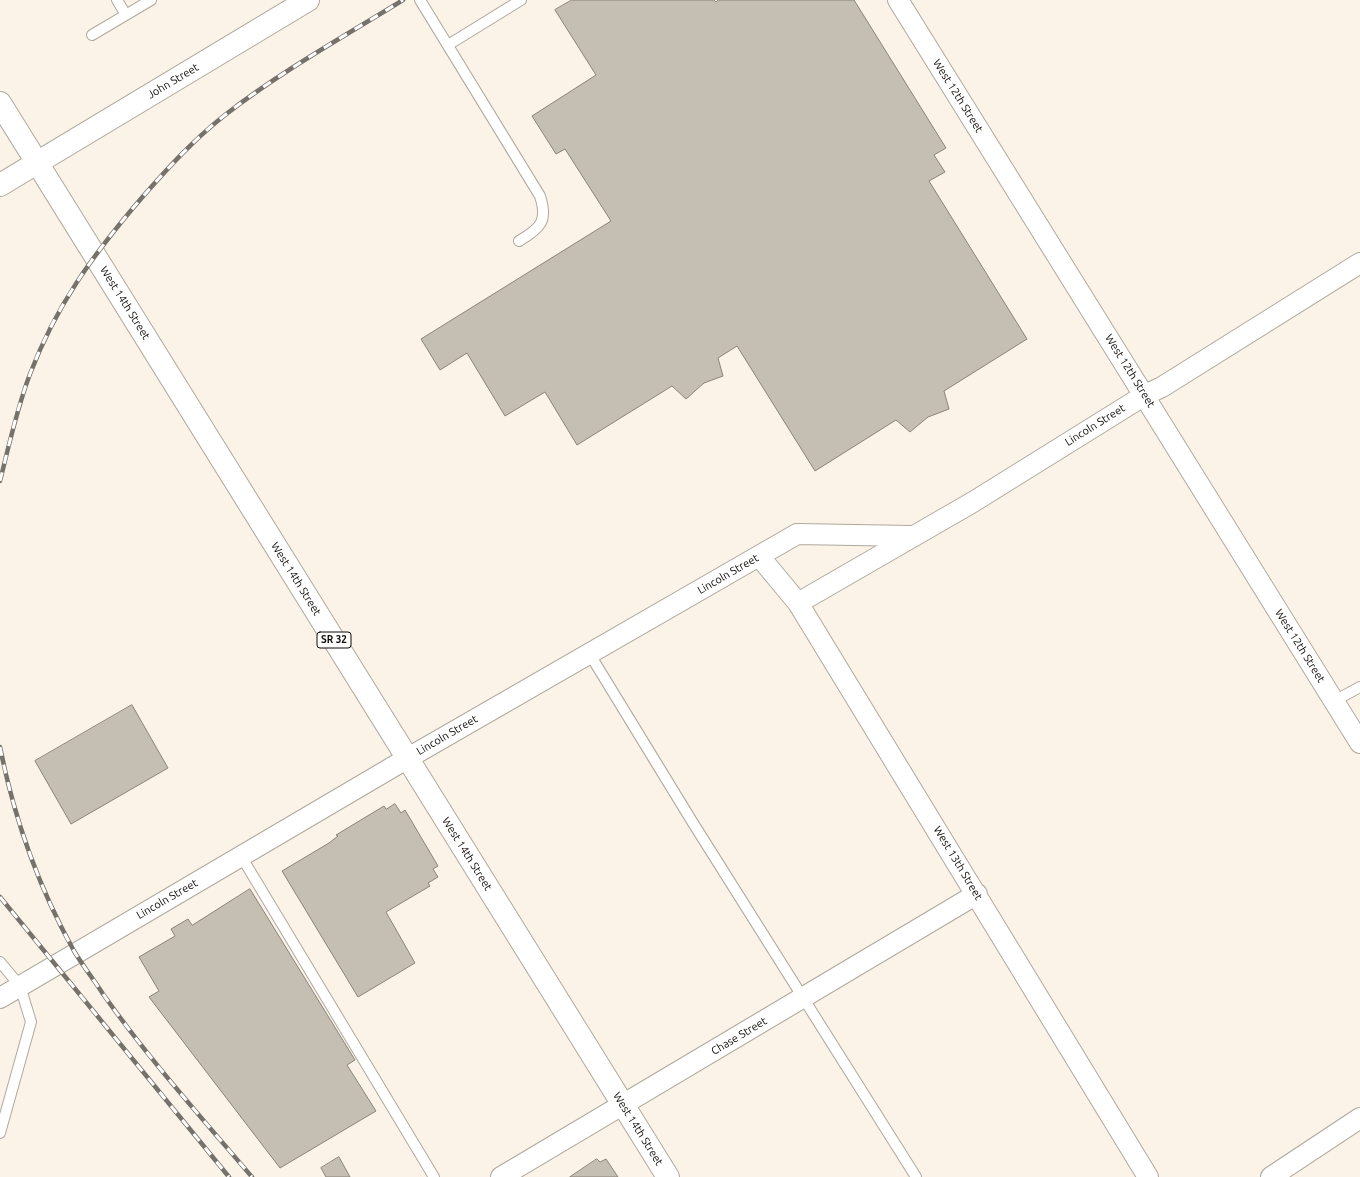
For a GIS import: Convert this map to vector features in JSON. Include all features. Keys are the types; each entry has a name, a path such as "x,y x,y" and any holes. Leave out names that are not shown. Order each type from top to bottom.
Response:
{"main road":[{"name":"John Street","path":"0,185 308,0"},
{"name":"West 14th Street","path":"0,103 668,1177"}],"street":[{"name":"West 12th Street","path":"898,0 1360,743"},
{"name":"Lincoln Street","path":"798,603 973,502 1360,264"},
{"name":"Lincoln Street","path":"0,998 408,758 796,534 912,536"},
{"name":"West 13th Street","path":"759,556 798,603 977,894 1148,1177"},
{"name":"Chase Street","path":"501,1177 977,894"},
{"path":"1270,1177 1360,1118"}],"lane":[{"path":"117,0 126,15"},
{"path":"92,35 151,0"},
{"path":"420,0 540,196 545,211 540,226 520,241"},
{"path":"448,45 521,0"},
{"path":"589,653 802,998 916,1177"},
{"path":"1334,701 1360,687"},
{"path":"241,856 434,1177"},
{"path":"0,962 20,986 31,1022 0,1133"}],"building":[{"path":"572,0 714,0 716,2 718,0 854,0 946,148 934,155 945,172 929,181 1027,339 944,391 949,409 928,417 910,432 896,420 815,471 737,346 718,358 723,376 704,383 686,399 672,386 577,445 545,392 505,416 467,353 440,370 421,339 611,221 565,149 556,154 532,116 596,75 555,10"},
{"path":"132,705 168,768 71,824 35,761"},
{"path":"395,804 401,813 405,810 438,866 433,869 438,877 428,883 430,886 386,912 415,963 358,997 282,871 329,843 338,836 336,835 384,806 386,809"},
{"path":"250,889 355,1060 347,1065 376,1111 280,1168 149,997 159,991 139,957 175,936 171,929 188,919 192,925"},
{"path":"339,1157 350,1177 326,1177 321,1168"},
{"path":"597,1159 600,1162 606,1159 618,1177 570,1177"}],"railway":[{"path":"0,481 21,400 40,349 51,326 77,283 122,221 190,145 225,115 290,69 403,0"},
{"path":"0,747 20,826 29,852 50,903 74,951 120,1018 138,1041 252,1177"},
{"path":"0,897 229,1177"}]}
